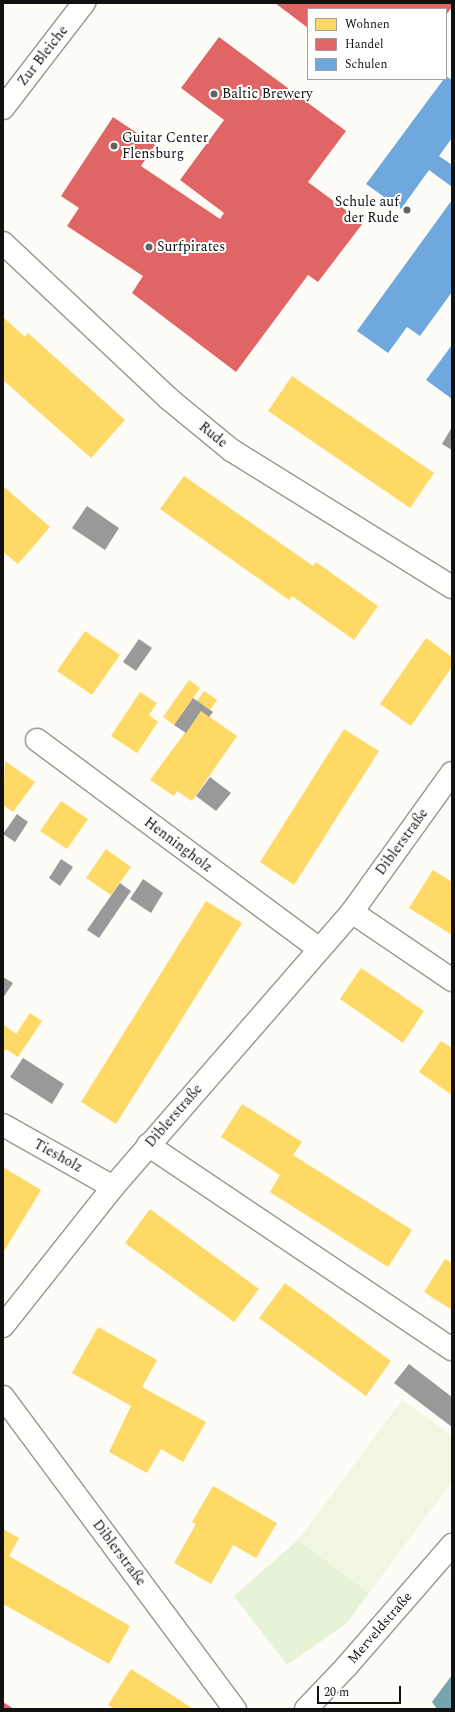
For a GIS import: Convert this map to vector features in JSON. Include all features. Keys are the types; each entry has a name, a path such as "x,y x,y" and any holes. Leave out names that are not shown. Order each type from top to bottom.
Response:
{"street":[{"name":"Zur Bleiche","path":"3,108 84,3"},
{"name":"Rude","path":"3,243 169,399 232,450 452,587"},
{"name":"Henningholz","path":"37,740 319,949"},
{"name":"Diblerstraße","path":"3,1326 148,1145 352,912 452,773"},
{"path":"352,912 452,980"},
{"name":"Tiesholz","path":"3,1125 113,1187"},
{"path":"148,1145 452,1350"},
{"name":"Diblerstraße","path":"3,1397 235,1709"},
{"name":"Merveldstraße","path":"306,1709 346,1667 452,1545"}],"green space":[{"path":"402,1400 452,1436 452,1482 369,1593 298,1540"},
{"path":"298,1540 369,1593 347,1623 287,1665 234,1596"}],"building: Wohnen":[{"path":"3,317 25,337 28,333 125,420 91,458 3,380"},
{"path":"292,376 434,473 410,508 268,411"},
{"path":"184,476 313,566 316,562 378,606 354,640 292,596 289,600 160,509"},
{"path":"3,486 50,527 18,564 3,552"},
{"path":"85,631 120,655 92,695 57,671"},
{"path":"426,638 452,657 452,667 411,726 380,704"},
{"path":"189,680 200,688 174,725 163,717"},
{"path":"204,691 217,700 210,710 197,701"},
{"path":"140,692 157,703 149,715 158,722 137,753 111,736"},
{"path":"201,711 237,736 192,801 177,791 174,796 150,780"},
{"path":"344,729 379,751 294,885 260,862"},
{"path":"5,761 35,782 13,812 3,805"},
{"path":"61,801 88,819 67,849 40,831"},
{"path":"106,849 131,867 111,895 86,878"},
{"path":"433,870 452,882 452,935 409,908"},
{"path":"206,901 242,923 116,1124 81,1102"},
{"path":"361,968 424,1011 403,1043 340,999"},
{"path":"30,1013 42,1021 18,1057 6,1049 3,1053 3,1024 16,1034"},
{"path":"441,1041 452,1048 452,1095 419,1072"},
{"path":"242,1104 302,1142 293,1155 412,1230 388,1267 270,1192 280,1175 221,1137"},
{"path":"3,1167 41,1190 3,1253"},
{"path":"150,1209 259,1289 234,1322 125,1243"},
{"path":"445,1259 452,1263 452,1310 424,1292"},
{"path":"285,1283 391,1361 366,1396 259,1318"},
{"path":"98,1327 157,1360 142,1387 206,1422 183,1462 161,1449 147,1473 109,1452 131,1406 72,1373"},
{"path":"213,1486 277,1523 256,1558 233,1545 211,1584 174,1563 196,1524 192,1522"},
{"path":"3,1529 19,1538 9,1556 130,1626 109,1664 3,1604"},
{"path":"131,1669 192,1708 114,1709 108,1705"}],"building: Handel":[{"path":"275,3 452,3 452,7 447,14 447,8 307,8 307,27"},
{"path":"219,37 346,131 308,182 363,223 318,282 308,275 236,372 132,293 143,276 67,226 79,208 61,196 113,117 155,145 141,166 220,219 224,213 180,180 224,120 181,88"},
{"path":"3,1702 14,1709 3,1709"}],"building: Schulen":[{"path":"447,77 452,80 452,138 439,156 452,165 452,187 429,170 401,209 366,184 443,80 447,80"},
{"path":"452,200 452,292 420,336 407,327 388,353 357,331"},
{"path":"452,345 452,399 426,380"}],"building: Öffentlich":[{"path":"452,1675 452,1709 437,1709 432,1702"}],"building: Industrie":[{"path":"452,427 452,450 442,444"},
{"path":"87,506 119,528 105,550 72,528"},
{"path":"139,639 152,648 136,671 123,662"},
{"path":"193,698 213,712 209,717 201,711 186,733 174,725"},
{"path":"210,777 231,793 216,811 196,796"},
{"path":"17,814 28,822 15,842 3,834"},
{"path":"61,859 73,867 60,886 49,878"},
{"path":"143,879 163,893 151,913 130,899"},
{"path":"120,883 131,891 99,938 87,930"},
{"path":"3,977 13,983 3,998"},
{"path":"23,1058 64,1084 52,1104 10,1077"},
{"path":"409,1364 452,1397 452,1427 394,1383"}],"place":[{"name":"Baltic Brewery","path":"214,94"},
{"name":"Guitar Center Flensburg","path":"114,146"},
{"name":"Schule auf der Rude","path":"407,210"},
{"name":"Surfpirates","path":"149,247"}]}
